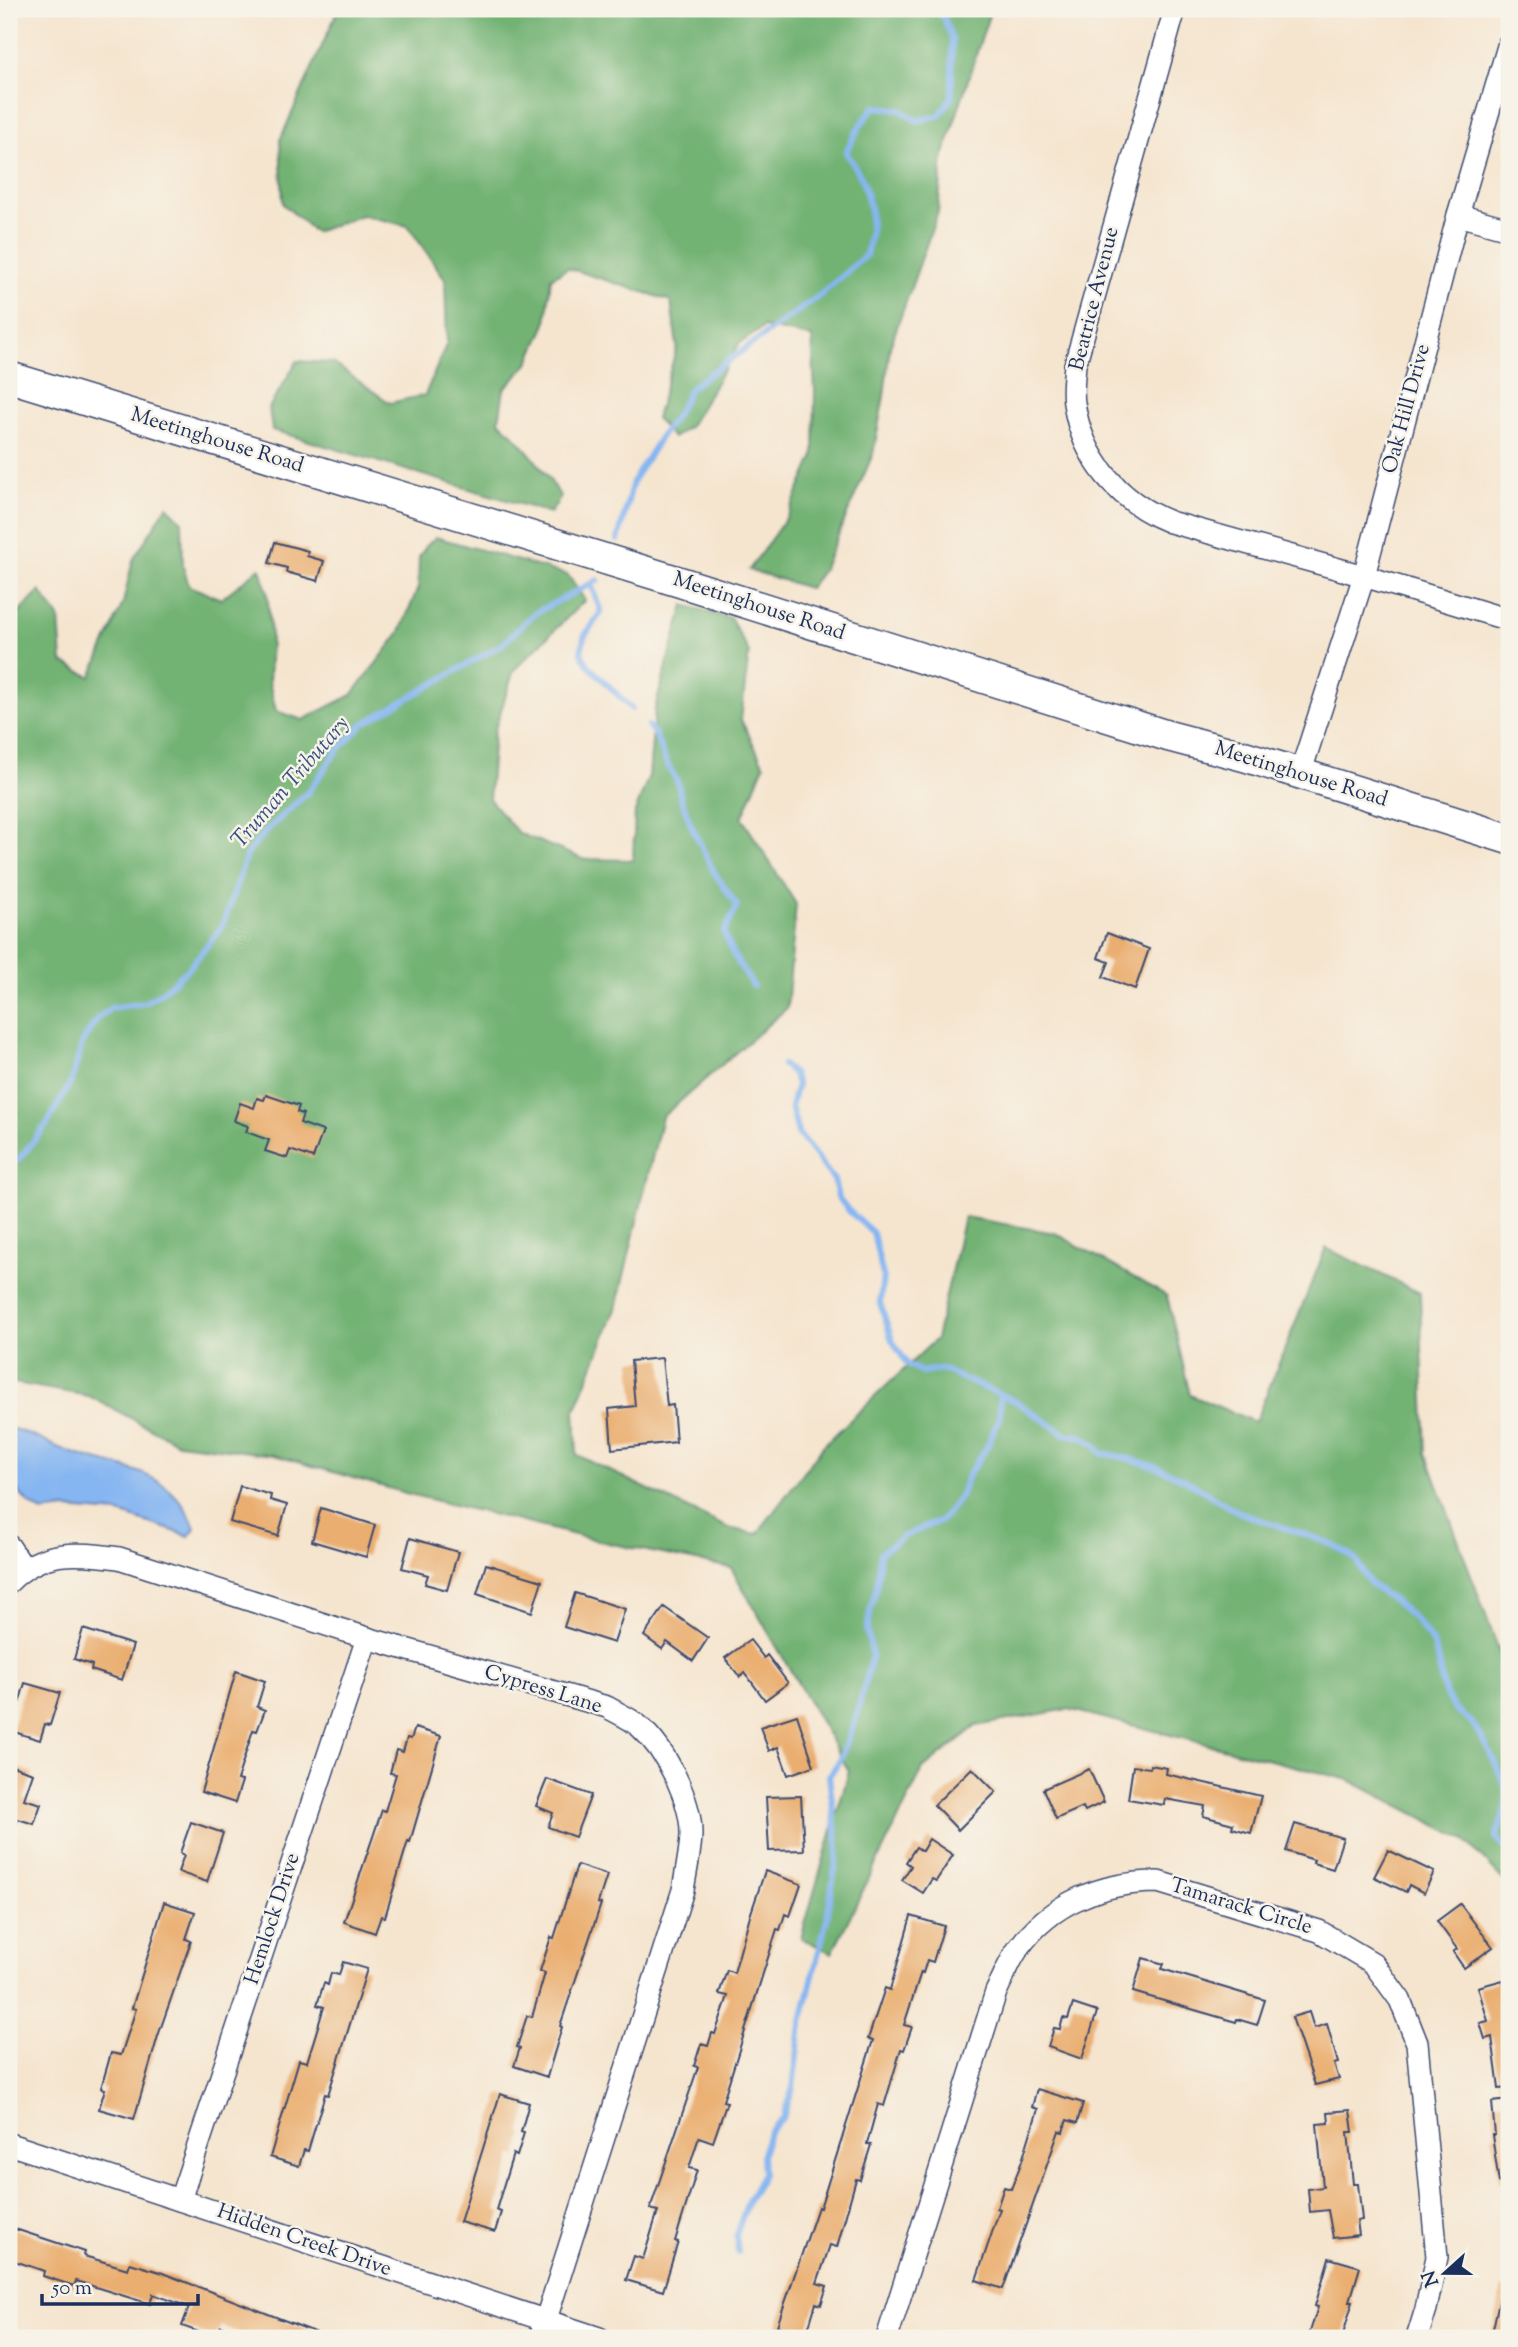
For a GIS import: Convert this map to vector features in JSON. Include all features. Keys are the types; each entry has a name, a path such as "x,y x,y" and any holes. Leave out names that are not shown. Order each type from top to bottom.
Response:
{"street":[{"name":"Beatrice Avenue","path":"1175,9 1075,365 1073,400 1088,451 1116,489 1149,514 1170,523 1364,576 1509,620"},
{"name":"Oak Hill Drive","path":"1300,774 1364,576 1458,215 1509,43"},
{"path":"1458,215 1509,229"},
{"name":"Meetinghouse Road","path":"9,377 1509,839"},
{"path":"9,1546 16,1574"},
{"name":"Cypress Lane","path":"16,1574 56,1555 79,1553 119,1558 366,1638 607,1707 639,1726 677,1776 687,1806 691,1834 683,1890 542,2330"},
{"name":"Hemlock Drive","path":"180,2200 366,1638"},
{"name":"Tamarack Circle","path":"887,2338 996,1992 1018,1949 1047,1918 1083,1895 1106,1886 1158,1881 1319,1931 1373,1963 1400,2000 1417,2043 1437,2257 1417,2338"},
{"name":"Hidden Creek Drive","path":"9,2144 180,2200 542,2330 599,2338"}],"green space":[{"path":"340,9 991,9 943,157 938,212 890,347 873,454 823,570 809,588 749,570 788,515 814,456 812,337 764,327 739,344 690,426 673,438 656,418 677,347 671,301 568,268 551,278 546,324 528,364 504,389 499,421 533,457 561,497 550,513 272,430 269,408 297,361 333,363 390,403 425,395 447,343 445,279 408,226 362,215 315,232 283,204 280,140"},
{"path":"167,506 182,521 183,566 189,586 221,599 260,568 267,591 271,635 269,682 276,711 303,720 352,695 400,632 418,588 419,557 436,537 568,575 585,600 514,670 494,732 489,799 518,833 583,859 633,860 635,812 649,776 655,708 684,605 730,618 749,652 741,720 764,765 742,818 796,904 787,1008 662,1117 616,1309 575,1411 577,1455 728,1528 757,1534 824,1445 936,1339 964,1217 1055,1233 1167,1296 1190,1395 1255,1422 1326,1248 1420,1293 1426,1453 1509,1678 1509,1886 1464,1839 1349,1780 1068,1709 976,1726 923,1769 832,1953 801,1938 849,1771 731,1568 608,1543 409,1494 274,1455 178,1443 89,1396 9,1382 9,623 40,591 59,617 62,662 91,677 123,603 133,560"}],"water":[{"path":"9,1428 70,1452 127,1468 159,1482 173,1493 185,1508 195,1528 189,1536 119,1513 65,1509 42,1512 9,1483"}],"building":[{"path":"275,542 308,551 307,556 324,561 318,581 286,572 287,568 269,563"},
{"path":"1107,933 1149,949 1135,989 1103,977 1109,962 1098,958"},
{"path":"266,1095 299,1106 297,1112 303,1114 300,1123 323,1131 313,1158 290,1150 287,1158 265,1151 269,1140 246,1132 248,1126 234,1121 240,1103 254,1108 257,1098 264,1100"},
{"path":"662,1358 667,1406 673,1405 676,1442 612,1449 609,1409 635,1406 631,1361"},
{"path":"240,1486 271,1495 270,1500 287,1505 278,1536 230,1522"},
{"path":"321,1508 375,1525 366,1557 312,1541"},
{"path":"410,1538 458,1552 447,1590 425,1584 428,1575 402,1568"},
{"path":"486,1564 542,1581 532,1612 477,1594"},
{"path":"575,1593 625,1609 614,1643 564,1627"},
{"path":"664,1607 708,1638 693,1661 667,1642 662,1649 644,1636"},
{"path":"83,1629 133,1645 122,1680 91,1670 92,1665 74,1659"},
{"path":"750,1640 764,1658 767,1655 788,1683 765,1700 745,1673 740,1677 725,1658"},
{"path":"236,1671 265,1681 257,1707 265,1710 257,1731 253,1730 237,1780 242,1781 235,1803 201,1792"},
{"path":"25,1683 60,1693 50,1725 45,1724 40,1740 11,1731"},
{"path":"797,1715 814,1766 788,1775 778,1747 769,1751 760,1727"},
{"path":"415,1728 441,1736 385,1917 381,1916 375,1933 344,1922 382,1810 385,1811 396,1774 390,1773 396,1750 403,1752 407,1738 411,1739"},
{"path":"9,1765 33,1773 24,1799 41,1804 34,1824 18,1819 12,1836 9,1835"},
{"path":"1150,1765 1167,1768 1166,1774 1261,1796 1251,1833 1232,1828 1233,1824 1203,1816 1205,1806 1165,1799 1164,1805 1128,1799 1133,1766 1150,1768"},
{"path":"972,1768 996,1792 958,1830 934,1805"},
{"path":"1089,1769 1104,1802 1085,1811 1083,1807 1056,1819 1043,1789"},
{"path":"547,1779 591,1795 575,1837 548,1827 553,1813 536,1806"},
{"path":"801,1796 804,1850 769,1851 766,1797"},
{"path":"191,1822 223,1833 207,1882 178,1872 184,1855 180,1853"},
{"path":"1295,1824 1343,1838 1333,1869 1286,1851"},
{"path":"929,1839 953,1855 936,1881 932,1879 923,1893 902,1880 911,1866 906,1862 916,1847 922,1851"},
{"path":"1388,1850 1434,1872 1424,1893 1409,1885 1406,1892 1374,1877"},
{"path":"577,1865 607,1875 598,1903 601,1904 560,2026 562,2027 547,2077 514,2066 527,2016 532,2017 545,1973 540,1971 551,1937 554,1938"},
{"path":"765,1871 801,1884 790,1916 785,1914 780,1930 777,1929 723,2101 727,2102 713,2142 699,2137 689,2168 697,2170 663,2291 626,2280 634,2256 643,2259 658,2211 650,2209 698,2067 694,2066 701,2044 708,2046 712,2033 715,2034 728,1996 719,1994 727,1970 734,1973"},
{"path":"164,1902 195,1912 186,1939 191,1941 158,2036 134,2119 99,2109 105,2089 101,2088 111,2053 121,2055 136,2009 132,2008"},
{"path":"1460,1904 1493,1947 1464,1968 1453,1952 1457,1949 1437,1921"},
{"path":"911,1916 944,1926 933,1962 927,1960 923,1973 921,1972 904,2025 912,2027 904,2050 901,2049 884,2106 878,2104 867,2144 871,2145 860,2180 856,2179 837,2247 830,2245 817,2283 827,2286 821,2305 816,2303 806,2336 777,2326 818,2207 820,2208 873,2040 868,2039 885,1988 890,1990"},
{"path":"1143,1958 1164,1964 1162,1969 1265,2000 1257,2025 1237,2019 1236,2022 1133,1992"},
{"path":"343,1962 367,1969 328,2095 325,2094 308,2151 304,2150 299,2166 270,2157 299,2060 307,2062 324,2007 317,2005 324,1983 328,1985 331,1973 339,1975"},
{"path":"1503,1980 1509,2001 1509,2088 1499,2089 1492,2037 1485,2039 1480,2023 1488,2021 1478,1987"},
{"path":"1073,2004 1097,2012 1082,2059 1048,2047 1054,2028 1060,2029 1063,2018 1068,2019"},
{"path":"1309,2012 1314,2028 1327,2024 1338,2063 1334,2064 1339,2079 1315,2085 1292,2017"},
{"path":"1037,2089 1083,2103 1077,2123 1067,2120 1063,2132 1059,2131 1003,2289 976,2280 1000,2209 997,2208 1004,2187 1011,2189 1022,2161 1038,2109 1032,2107"},
{"path":"500,2094 529,2103 517,2156 513,2154 496,2210 501,2212 495,2232 460,2222"},
{"path":"1509,2100 1509,2182 1499,2183 1492,2135 1495,2135 1492,2102"},
{"path":"1350,2110 1353,2132 1348,2132 1353,2184 1358,2184 1362,2220 1357,2221 1359,2235 1333,2238 1328,2210 1310,2212 1308,2189 1323,2187 1317,2124 1329,2123 1328,2112"},
{"path":"9,2227 85,2252 84,2256 128,2269 130,2263 160,2272 330,2338 251,2338 221,2326 215,2338 182,2326 189,2307 153,2294 150,2304 76,2281 74,2286 43,2276 44,2271 9,2259"},
{"path":"1329,2258 1360,2267 1350,2301 1353,2301 1342,2338 1308,2338 1318,2307 1315,2306"},
{"path":"1502,2287 1509,2288 1509,2338 1491,2338"}],"waterway":[{"path":"618,540 633,481 676,416 690,388 819,296 866,255 871,230 870,207 862,179 846,152 874,107 899,109 917,121 940,115 952,96 952,40 944,18 933,9"},
{"name":"Truman Tributary","path":"9,1167 19,1159 48,1123 71,1082 83,1041 97,1019 111,1008 144,1003 162,992 189,968 222,927 247,854 266,831 308,792 338,750 363,724 503,644 533,614 598,580"},
{"path":"591,584 601,612 584,637 581,653 589,666 632,709"},
{"path":"648,726 655,734 678,783 692,827 714,872 737,906 724,933 734,956 753,986"},
{"path":"783,1065 794,1074 797,1085 791,1106 798,1133 834,1180 838,1197 873,1233 883,1276 880,1303 892,1340 907,1364 921,1372 941,1369 1015,1401 1065,1434 1083,1437 1093,1443 1101,1453 1136,1461 1169,1473 1237,1511 1323,1541 1354,1558 1371,1584 1410,1615 1429,1638 1448,1699 1474,1727 1503,1780 1507,1796 1496,1837 1509,1849"},
{"path":"738,2252 736,2235 748,2201 763,2174 762,2154 769,2132 783,2117 793,2088 801,2024 827,1919 838,1849 829,1776 840,1760 855,1721 872,1655 867,1631 877,1586 880,1553 904,1536 942,1520 960,1497 968,1475 987,1447 1000,1416 1000,1396"}]}
